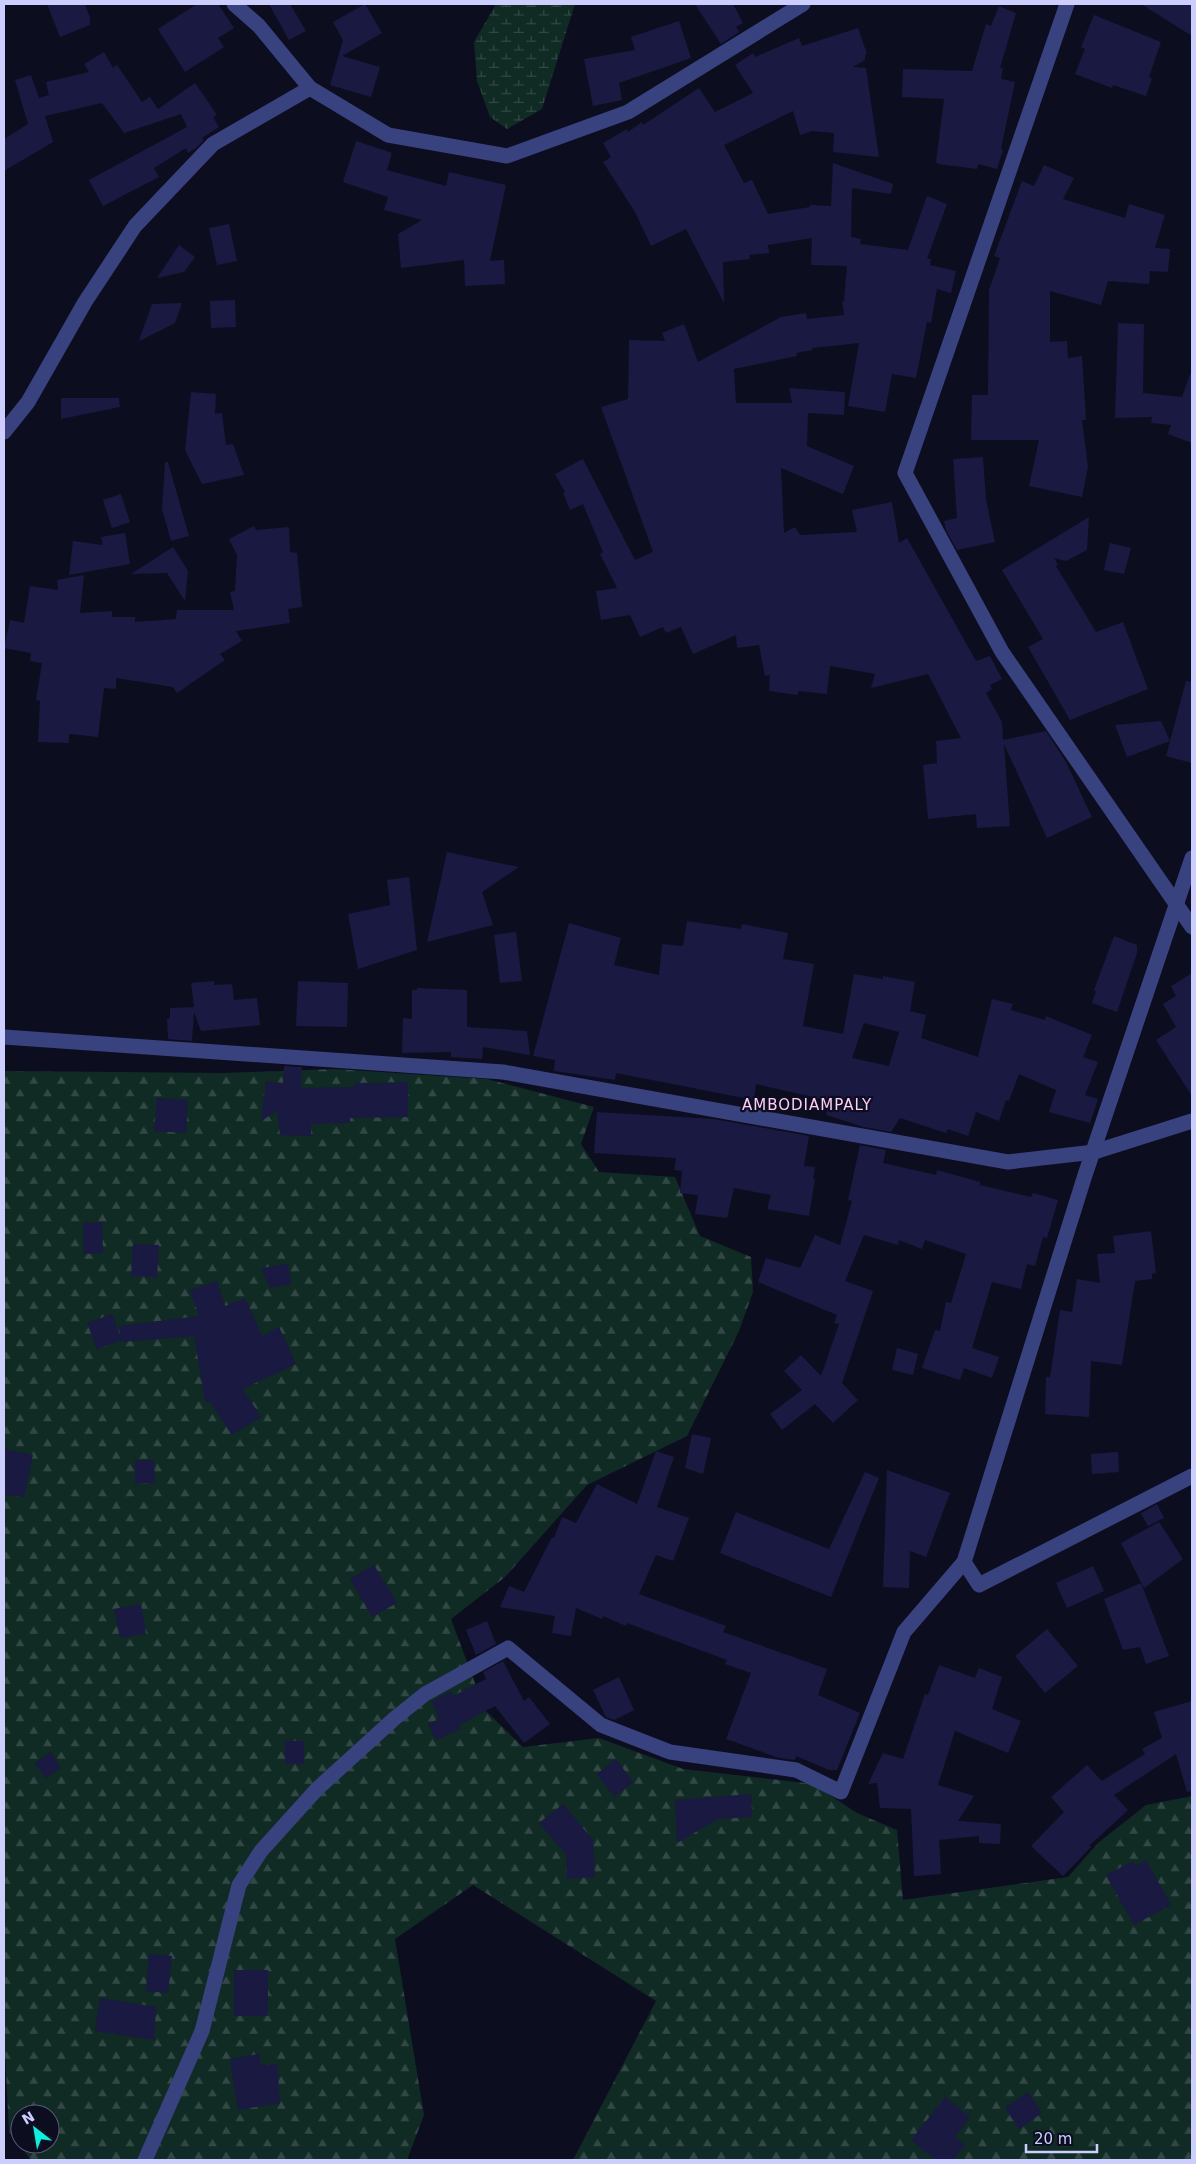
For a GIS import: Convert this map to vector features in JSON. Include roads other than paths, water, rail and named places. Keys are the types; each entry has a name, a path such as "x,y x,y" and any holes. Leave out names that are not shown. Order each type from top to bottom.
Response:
{"street":[{"path":"234,4 259,26 310,88 388,135 507,156 628,112 803,4"},
{"path":"1067,4 905,473 1002,652 1192,927"},
{"path":"4,432 28,402 85,302 135,226 213,144 310,88"},
{"path":"145,2160 202,2031 239,1885 261,1850 317,1789 394,1718 425,1694 508,1648 601,1726 670,1752 796,1770 841,1792 904,1632 964,1562 1094,1152 1192,858"},
{"path":"4,1037 503,1072 1008,1162 1094,1152 1192,1122"},
{"path":"964,1562 979,1585 1192,1476"}],"district":[{"name":"AMBODIAMPALY","path":"807,1105"}]}
